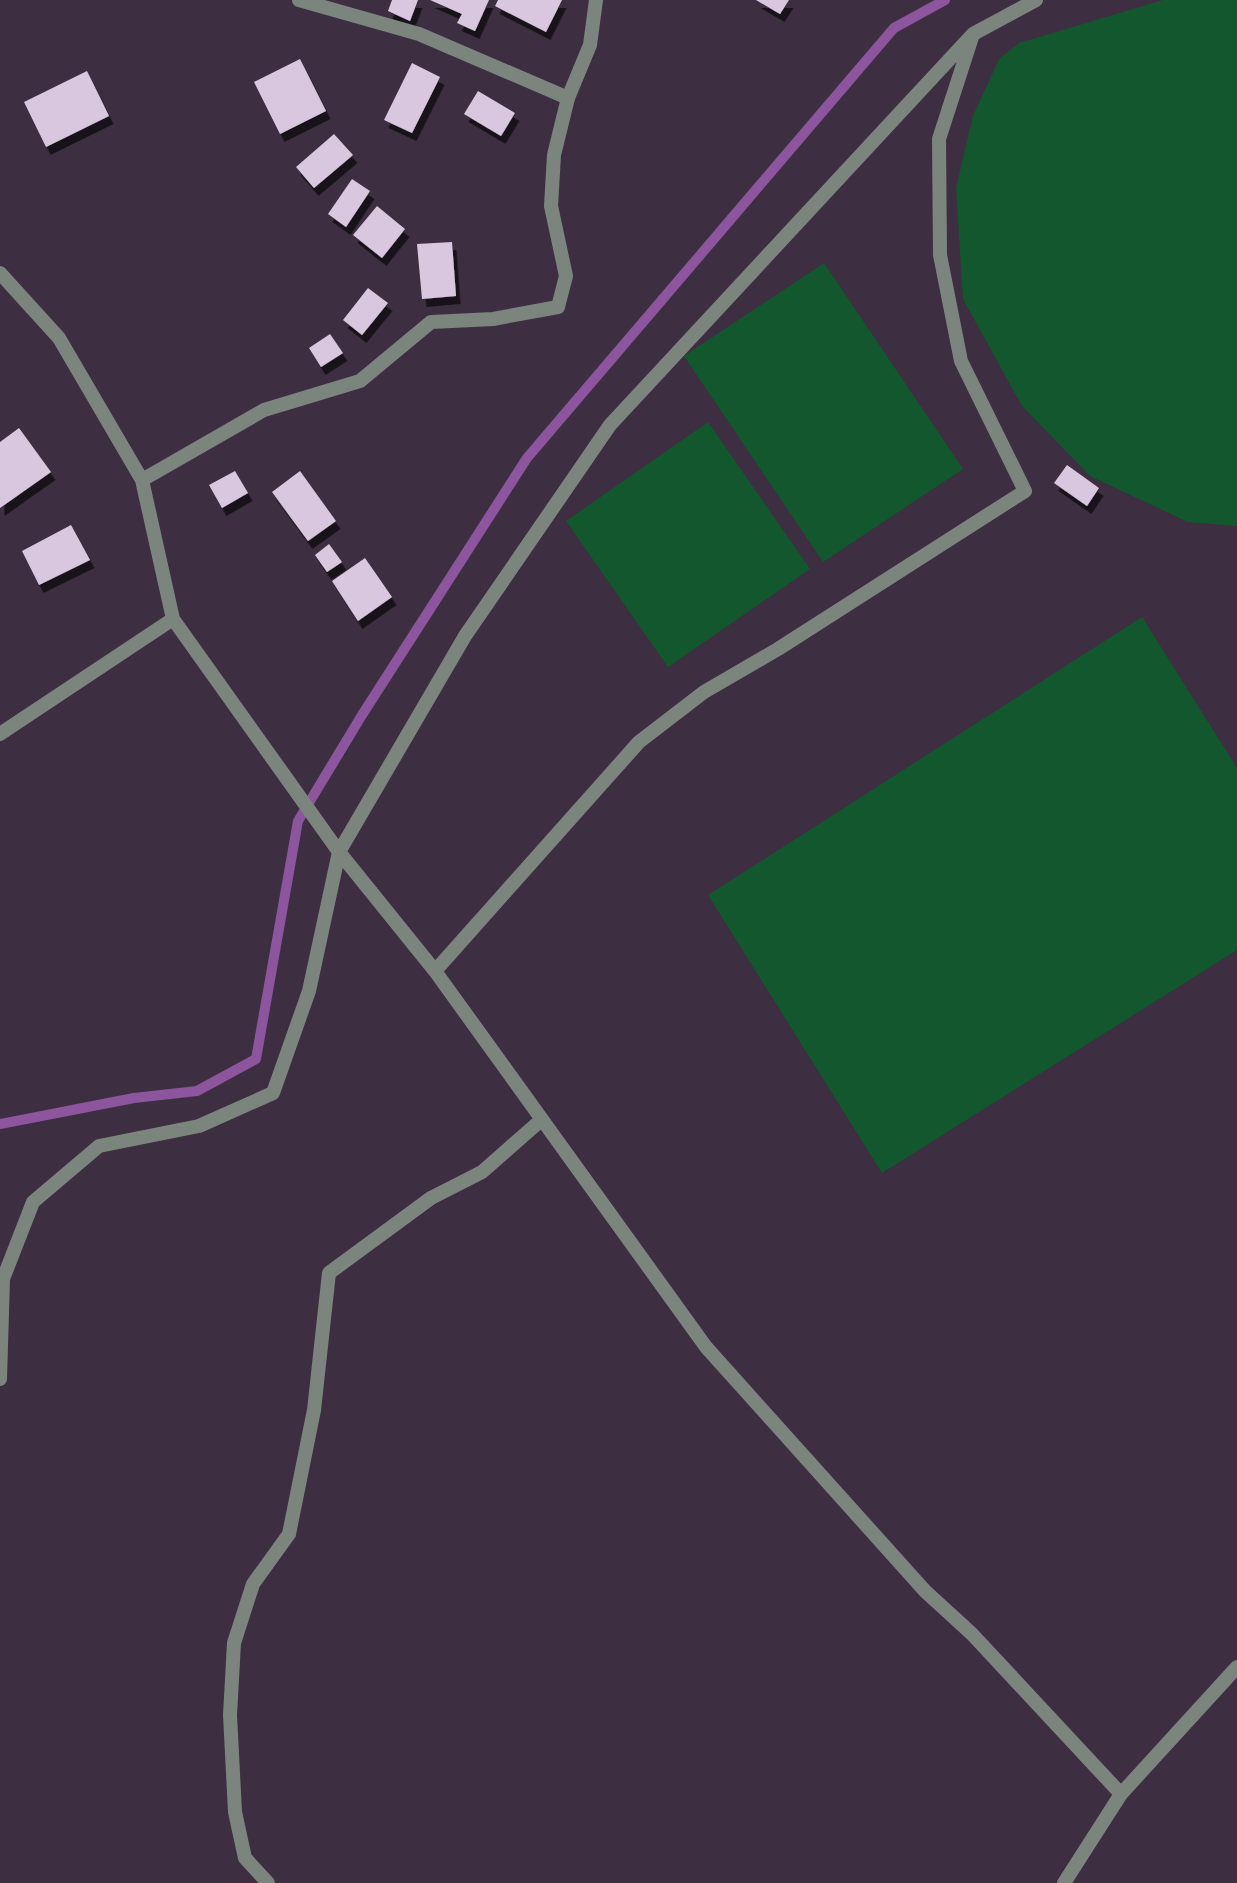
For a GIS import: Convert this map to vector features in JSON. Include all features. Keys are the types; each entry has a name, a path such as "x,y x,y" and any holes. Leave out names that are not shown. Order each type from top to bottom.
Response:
{"street":[{"path":"299,0 419,34 568,98"},
{"path":"142,480 264,410 360,381 431,322 493,319 558,307 566,276 551,206 553,168 568,98 590,45 596,0"},
{"path":"0,1379 3,1279 33,1202 99,1146 199,1126 273,1093 309,991 339,852 465,636 610,425 972,34 1036,0"},
{"path":"435,971 639,742 704,692 778,649 1025,491 961,361 940,255 939,139 972,34"},
{"path":"0,273 59,338 142,480 173,619 339,852 435,971 540,1121 706,1347 925,1591 972,1634 1121,1794"},
{"path":"0,734 173,619"},
{"path":"268,1883 245,1858 235,1812 230,1716 234,1643 253,1584 289,1534 314,1410 329,1273 431,1198 482,1172 540,1121"},
{"path":"1070,1881 1121,1794 1237,1667"}],"green space":[{"path":"1163,0 1237,0 1237,526 1188,522 1090,476 1022,406 963,299 956,188 973,116 999,59 1019,43"},
{"path":"824,263 963,469 823,562 684,356"},
{"path":"708,422 810,569 668,667 566,521"},
{"path":"1142,617 1237,768 1237,950 882,1173 708,895"}],"building":[{"path":"392,0 418,0 410,21 388,11"},
{"path":"430,0 489,0 475,31 457,23 462,14"},
{"path":"498,0 562,0 546,32 495,6"},
{"path":"756,0 789,0 780,14"},
{"path":"300,59 326,111 280,134 254,82"},
{"path":"412,63 440,77 412,133 384,120"},
{"path":"87,71 109,116 46,147 24,102"},
{"path":"478,91 515,113 501,136 464,114"},
{"path":"334,134 353,155 314,188 296,167"},
{"path":"352,179 370,191 346,227 328,214"},
{"path":"377,206 405,229 382,258 353,235"},
{"path":"452,242 456,296 422,299 417,244"},
{"path":"368,288 388,303 362,335 343,320"},
{"path":"330,334 343,353 321,367 309,348"},
{"path":"19,428 51,472 0,508 0,442"},
{"path":"1067,465 1099,488 1087,506 1054,483"},
{"path":"235,471 248,493 222,508 209,485"},
{"path":"300,471 336,521 308,541 272,492"},
{"path":"71,525 90,560 39,585 22,551"},
{"path":"329,544 342,562 327,572 315,555"},
{"path":"365,558 392,597 358,621 332,581"}],"waterway":[{"path":"0,1124 134,1098 197,1091 256,1059 298,821 362,715 527,458 894,28 945,0"}]}
